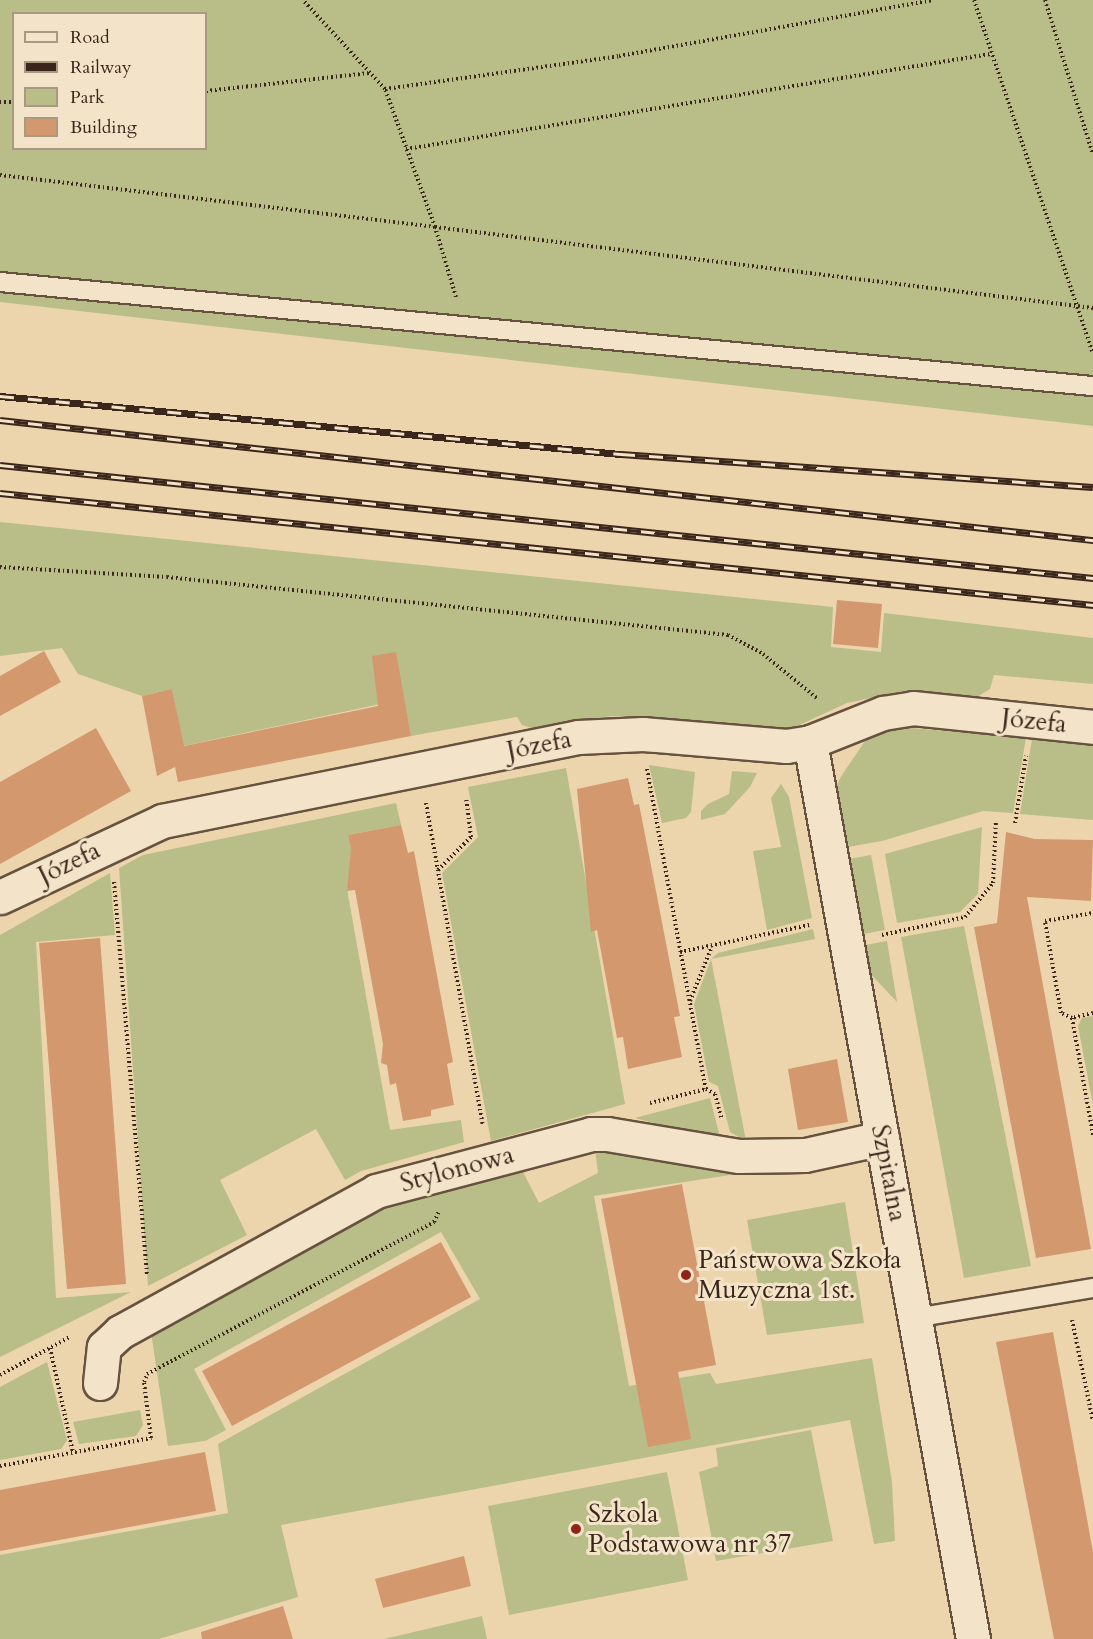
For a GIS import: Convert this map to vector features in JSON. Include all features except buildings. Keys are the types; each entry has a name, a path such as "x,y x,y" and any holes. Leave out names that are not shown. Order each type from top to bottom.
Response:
{"street":[{"name":"Józefa","path":"0,897 162,821 566,740 643,734 776,746 810,742 883,713 913,708 1093,727"},
{"name":"Szpitalna","path":"810,742 973,1639"},
{"name":"Stylonowa","path":"100,1383 104,1347 120,1332 362,1197 475,1163 591,1134 739,1156 805,1155 882,1138"}],"lane":[{"path":"0,282 464,323 1093,386"},
{"path":"915,1318 1093,1288"}],"path":[{"path":"303,0 385,89 435,227 464,323"},
{"path":"385,89 620,56 933,0"},
{"path":"974,0 990,54 1093,354"},
{"path":"1045,0 1093,155"},
{"path":"406,149 990,54"},
{"path":"207,91 370,73"},
{"path":"0,175 1093,308"},
{"path":"0,567 179,578 728,635 763,654 847,727"},
{"path":"1015,823 1031,721"},
{"path":"645,759 706,1089 715,1094 722,1121"},
{"path":"0,1466 151,1438 144,1382 147,1374 434,1222 475,1163 438,870 424,792"},
{"path":"438,870 471,837 465,795"},
{"path":"846,942 965,917 993,883 996,820"},
{"path":"114,878 150,1315"},
{"path":"1093,913 1045,921 1061,1013 1072,1018 1093,1013"},
{"path":"680,952 818,923"},
{"path":"690,1002 712,946"},
{"path":"1072,1018 1093,1135"},
{"path":"1068,1316 1074,1321 1093,1421"},
{"path":"50,1348 73,1453"}],"green space":[{"path":"0,0 1093,0 1093,426 0,302"},
{"path":"0,522 833,607 831,647 881,652 884,613 1093,638 1093,684 994,675 990,689 977,697 903,691 847,703 795,727 773,729 612,716 532,728 522,725 517,717 411,736 404,699 183,746 172,689 142,696 78,674 62,648 0,656"},
{"path":"899,727 1026,738 1013,813 983,811 882,841 842,848 835,790 840,778 867,738"},
{"path":"1032,739 1093,745 1093,820 1020,814"},
{"path":"649,765 695,772 691,812 686,818 662,823"},
{"path":"566,768 625,1104 491,1141 442,873 478,837 468,787"},
{"path":"732,771 757,773 750,787 725,814 701,820 701,811 708,804 729,794"},
{"path":"781,784 789,797 812,918 767,930 753,851 781,847 771,798"},
{"path":"396,803 401,825 348,835 356,870 347,889 390,1130 461,1120 464,1142 361,1171 345,1180 316,1129 220,1180 247,1235 148,1286 119,868 143,855"},
{"path":"982,827 978,894 960,912 897,923 885,854"},
{"path":"871,855 885,930 858,935 844,860"},
{"path":"110,873 115,935 36,942 56,1298 131,1292 0,1357 0,935"},
{"path":"964,926 1031,1266 964,1278 901,937"},
{"path":"813,929 815,939 711,959 718,953"},
{"path":"887,941 897,1002 866,969 860,946"},
{"path":"711,959 746,1141 730,1132 718,1086 709,1082 694,1004"},
{"path":"1093,1016 1093,1105 1078,1026 1082,1018"},
{"path":"710,1098 721,1141 635,1118"},
{"path":"595,1149 808,1163 594,1196 629,1386 710,1373 716,1384 872,1358 892,1482 895,1541 874,1544 850,1420 281,1525 298,1597 159,1639 0,1639 0,1555 228,1513 218,1444 480,1299 441,1232 194,1369 226,1430 205,1441 168,1446 151,1332 394,1203 523,1172 539,1203 598,1173"},
{"path":"845,1202 864,1323 767,1335 747,1220"},
{"path":"47,1362 67,1440 61,1449 0,1460 0,1387"},
{"path":"140,1410 143,1425 136,1436 79,1444 73,1422"},
{"path":"811,1430 833,1541 716,1561 699,1472 718,1466 716,1448"},
{"path":"667,1472 688,1580 509,1615 488,1506"},
{"path":"482,1616 487,1639 384,1639"}],"railway":[{"path":"0,396 621,454 1093,487"},
{"path":"0,420 1093,540"},
{"path":"0,465 1093,578"},
{"path":"0,493 1093,605"}],"place":[{"name":"Państwowa Szkoła Muzyczna 1st.","path":"686,1275"},
{"name":"Szkola Podstawowa nr 37","path":"576,1529"}]}
